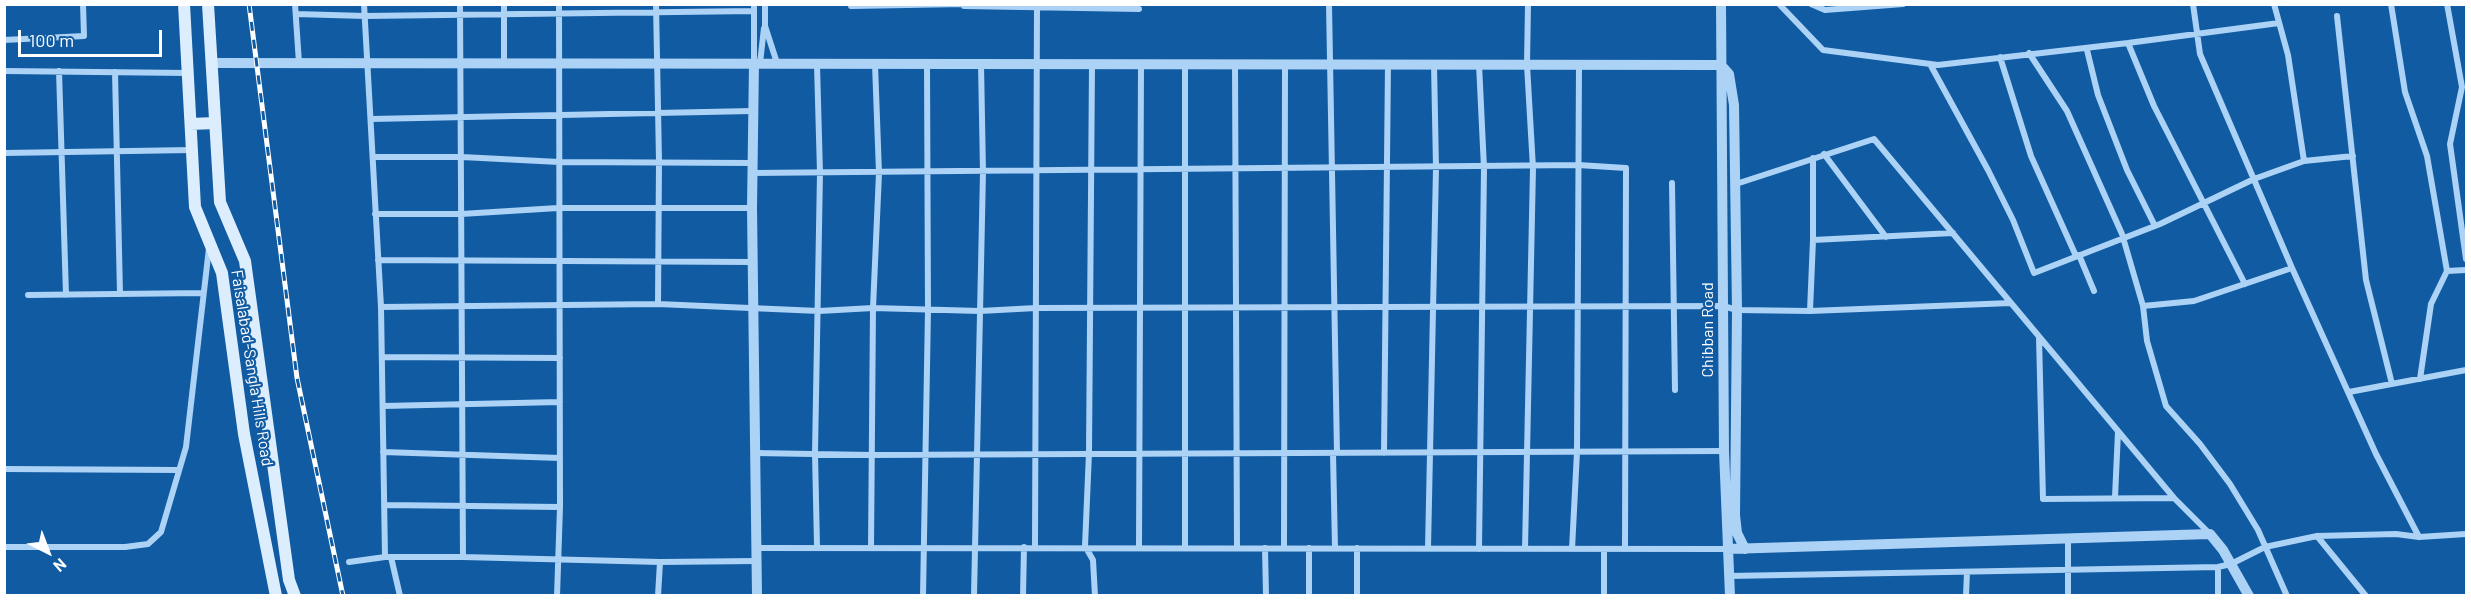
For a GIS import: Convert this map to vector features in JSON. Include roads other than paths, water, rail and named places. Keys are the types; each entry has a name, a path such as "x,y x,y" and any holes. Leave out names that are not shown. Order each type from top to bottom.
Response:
{"main road":[{"name":"Faisalabad-Sangla Hills Road","path":"184,4 195,207 222,273 244,434 276,596"},
{"name":"Faisalabad-Sangla Hills Road","path":"208,4 220,202 245,261 289,580 295,596"},
{"path":"190,124 215,123"}],"street":[{"path":"4,40 84,36 83,4"},
{"path":"295,4 299,63"},
{"path":"364,4 381,308 384,505 388,557 400,596"},
{"path":"460,4 463,557"},
{"path":"504,4 504,63"},
{"path":"557,596 560,507 559,4"},
{"path":"656,4 660,208 657,261 658,304"},
{"path":"757,596 752,111 757,63 765,26 765,4"},
{"path":"1329,4 1335,307 1335,548"},
{"path":"1525,549 1529,453 1533,168 1527,64 1528,4"},
{"name":"Chibban Road","path":"1721,4 1724,451 1730,596"},
{"path":"1779,4 1823,50 1930,64 2029,53 2087,50 2279,23"},
{"path":"1811,4 1825,10 1904,4"},
{"path":"2193,4 2200,54 2292,268 2376,454 2419,537"},
{"path":"2274,4 2288,55 2304,161"},
{"path":"2391,4 2405,92 2427,156 2446,271 2431,304 2420,379"},
{"path":"2447,4 2462,87 2450,144 2466,259"},
{"path":"851,6 1091,6 1139,9"},
{"path":"1035,547 1038,171 1036,6"},
{"path":"296,14 504,15 656,13 754,8 757,63"},
{"path":"2337,16 2366,280 2392,384"},
{"path":"765,26 777,63"},
{"path":"2128,43 2154,106 2245,284"},
{"path":"2087,50 2098,94 2127,170 2155,226"},
{"path":"2029,53 2067,111 2088,153 2123,239 2143,306 2147,341 2166,406 2200,444 2230,484 2265,547 2288,596"},
{"path":"2000,57 2031,156 2094,291"},
{"path":"211,63 1721,65"},
{"path":"871,548 873,308 879,173 875,64"},
{"path":"923,596 928,310 927,64"},
{"path":"974,596 977,547 983,172 981,64"},
{"path":"1092,64 1089,453 1085,546 1093,560 1095,596"},
{"path":"1139,547 1141,64"},
{"path":"1185,64 1185,548"},
{"path":"1235,64 1237,548"},
{"path":"1284,548 1285,64"},
{"path":"1384,453 1388,64"},
{"path":"1428,548 1436,168 1434,64"},
{"path":"1479,64 1484,168 1479,549"},
{"path":"1572,549 1577,452 1576,307 1580,64"},
{"path":"1930,64 1993,180 2034,273 2155,226 2254,179 2304,161 2353,156"},
{"path":"817,65 820,173 815,453 817,546"},
{"name":"Chibban Road","path":"1721,65 1729,74 1734,105 1737,310 1735,515 1737,533 1745,549"},
{"path":"4,71 188,73"},
{"path":"60,71 66,295"},
{"path":"115,72 120,294"},
{"path":"371,119 752,111"},
{"path":"1736,184 1824,154 1874,140 2174,498 2210,534 2231,564 2249,596"},
{"path":"4,153 192,150"},
{"path":"1824,154 1886,237"},
{"path":"373,157 462,157 559,162 659,161 820,173 1533,168 1578,165 1626,168 1625,549"},
{"path":"1810,311 1813,158"},
{"path":"1672,183 1675,390"},
{"path":"375,214 461,214 558,208 752,208"},
{"path":"1813,240 1953,233"},
{"path":"4,547 125,547 148,544 162,532 186,447 209,241"},
{"path":"378,260 752,262"},
{"path":"2143,306 2194,301 2292,268"},
{"path":"2446,271 2466,270"},
{"path":"28,295 203,293"},
{"path":"381,308 658,304 819,311 873,308 980,311 1036,308 1723,306 1737,310 1810,311 2011,303"},
{"path":"2038,336 2043,499 2174,498"},
{"path":"382,357 560,358"},
{"path":"2349,392 2466,370"},
{"path":"383,406 560,402"},
{"path":"2115,497 2118,432"},
{"path":"754,453 872,455 1724,451"},
{"path":"383,452 560,458"},
{"path":"4,469 179,470"},
{"path":"384,505 560,507"},
{"path":"756,548 1085,546 1745,549 2210,534"},
{"path":"1729,576 2218,567 2231,564 2265,547 2317,536 2396,534 2419,537 2466,534"},
{"path":"2317,536 2366,596"},
{"path":"2068,538 2068,596"},
{"path":"1023,596 1024,547"},
{"path":"1265,548 1266,596"},
{"path":"1308,548 1309,596"},
{"path":"1357,548 1357,596"},
{"path":"1604,549 1604,596"},
{"path":"349,562 388,557 660,562 756,561"},
{"path":"658,596 660,562"},
{"path":"2218,567 2218,596"},
{"path":"1966,596 1967,572"}],"railway":[{"path":"249,4 297,378 343,596"}]}
